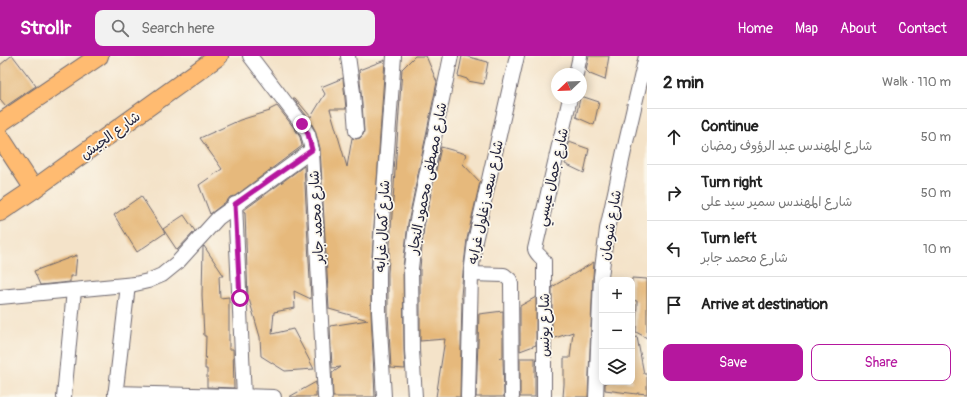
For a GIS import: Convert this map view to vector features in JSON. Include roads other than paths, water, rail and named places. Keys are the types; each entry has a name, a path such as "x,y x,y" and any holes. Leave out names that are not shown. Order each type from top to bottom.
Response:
{"main road":[{"name":"شارع الجيش","path":"0,212 219,56"},
{"path":"0,123 93,58"},
{"path":"0,137 34,189"}],"street":[{"name":"شارع محمد جابر","path":"250,56 302,124 308,134 312,150 325,397"},
{"path":"348,56 356,131"},
{"name":"شارع كمال غرابه","path":"384,397 379,312 380,273 383,205 394,56"},
{"name":"شارع مصطفى محمود النجار","path":"415,397 412,346 411,268 416,225 451,56"},
{"name":"شارع سعد زغلول غرابه","path":"468,397 471,274 475,241 517,56"},
{"path":"577,68 580,56"},
{"name":"شارع شومان","path":"596,397 601,277 607,229 646,56"},
{"name":"شارع جمال عيسي","path":"539,255 535,249 569,104"},
{"path":"0,297 128,285 148,281 162,275 178,262 218,218 235,204 312,150"},
{"path":"235,204 244,396"},
{"name":"شارع يونس","path":"539,255 544,261 544,397"},
{"path":"471,274 504,275 510,280 512,397"},
{"path":"128,285 115,395 274,397"},
{"path":"64,397 74,290"}]}
